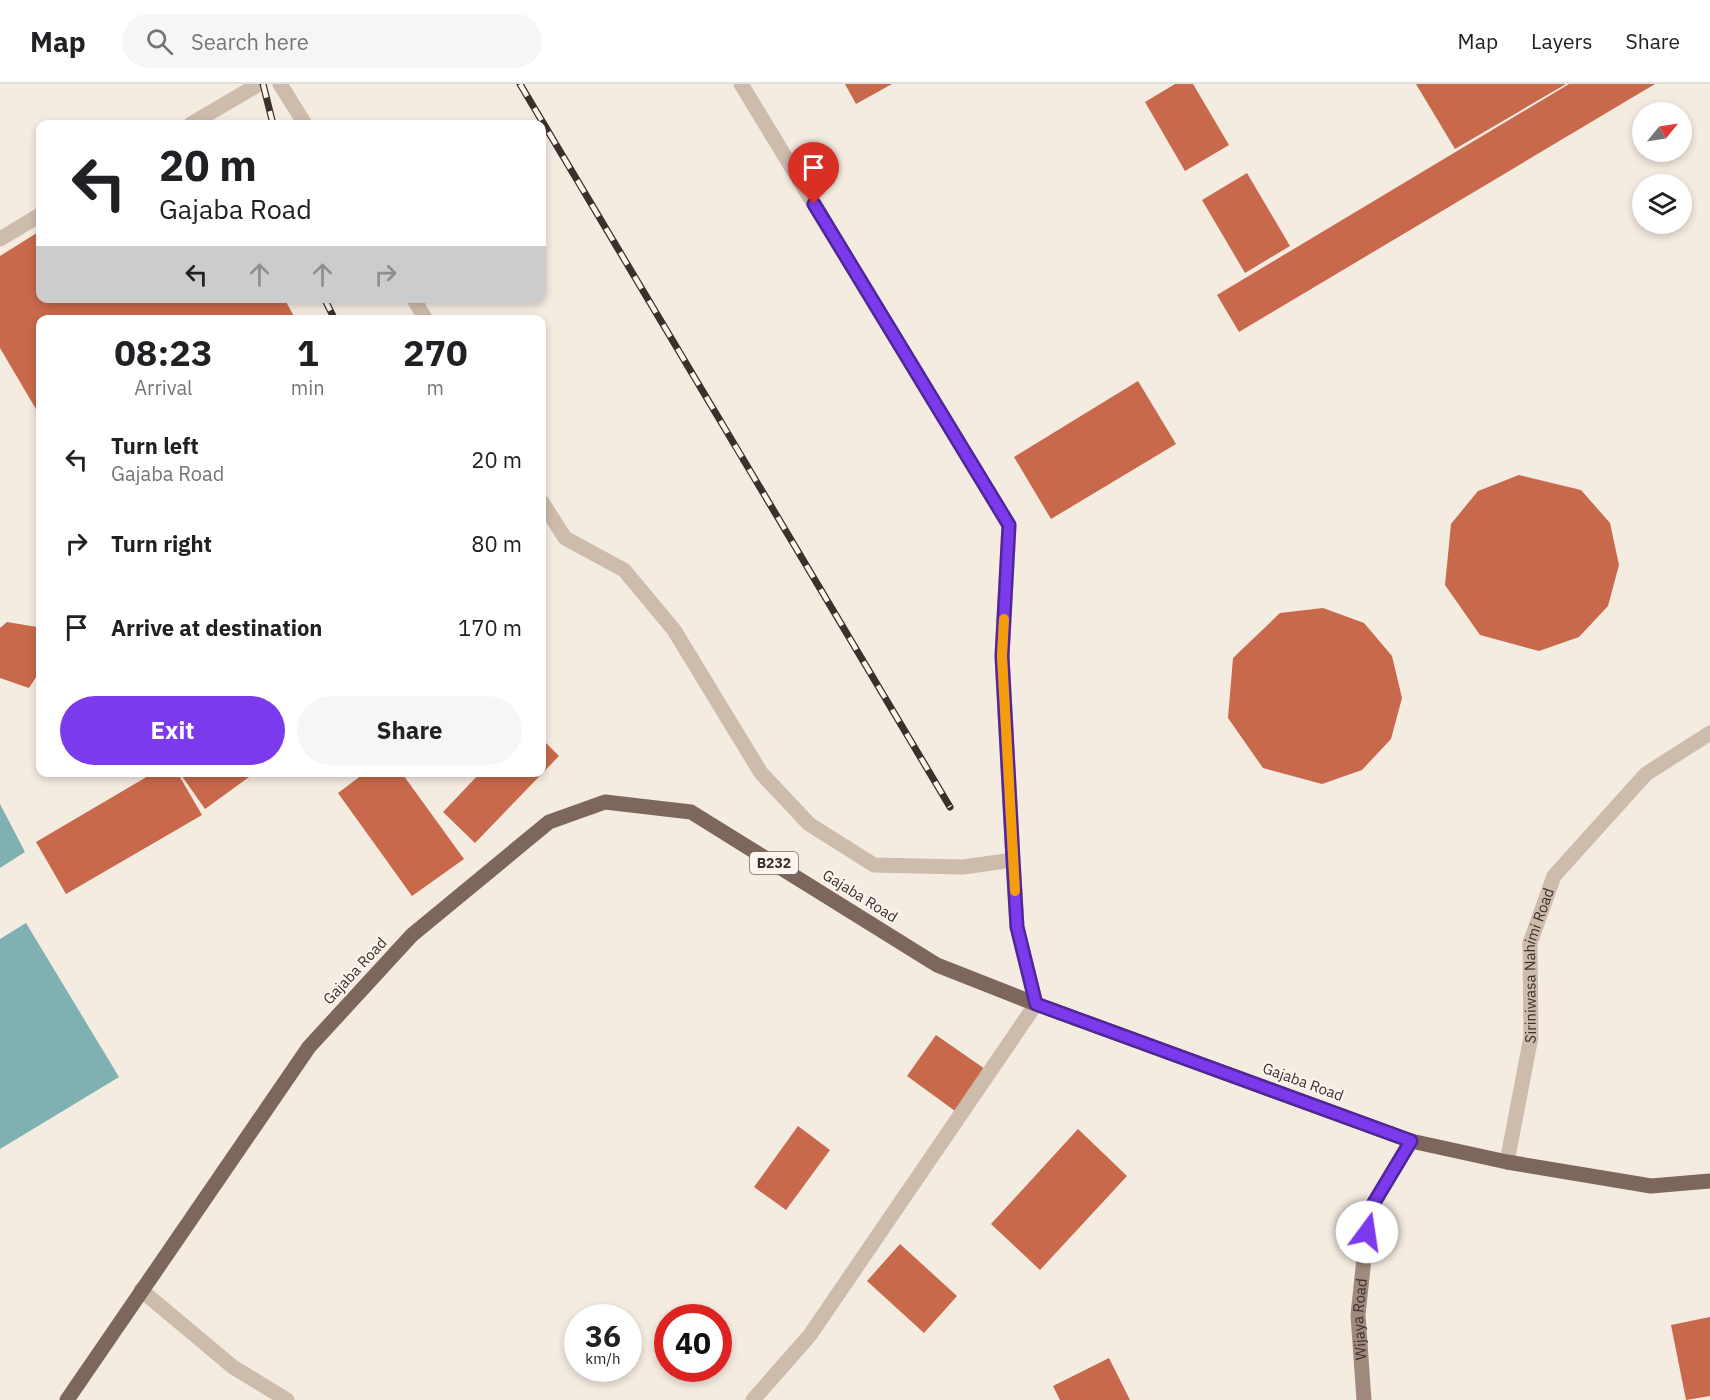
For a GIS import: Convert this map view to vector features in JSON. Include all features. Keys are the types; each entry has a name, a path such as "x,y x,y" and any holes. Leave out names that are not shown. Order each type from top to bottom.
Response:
{"main road":[{"name":"Gajaba Road","path":"67,1400 309,1047 412,935 549,822 605,802 691,812 937,964 1036,1004 1411,1141 1507,1162 1651,1186 1710,1181"}],"street":[{"path":"199,120 259,84"},
{"path":"280,84 302,120"},
{"path":"741,84 1009,525 1002,656 1013,860 1017,927 1036,1004 810,1335 753,1400"},
{"path":"0,239 36,217"},
{"path":"546,508 565,538 624,570 667,621 761,773 809,824 874,866 963,867 1013,860"},
{"name":"Siriniwasa Nahimi Road","path":"1507,1162 1531,1037 1530,943 1554,876 1646,774 1710,734"},
{"name":"Wijaya Road","path":"1364,1400 1358,1315 1369,1211 1411,1141"},
{"path":"141,1290 233,1367 287,1400"}],"water":[{"path":"0,804 25,852 0,868"},
{"path":"26,923 119,1077 0,1149 0,939"}],"building":[{"path":"845,84 892,84 856,104"},
{"path":"1175,84 1193,84 1229,145 1185,171 1145,102"},
{"path":"1416,84 1566,84 1455,149"},
{"path":"1569,84 1655,84 1239,332 1217,295"},
{"path":"1247,173 1290,246 1245,273 1202,200"},
{"path":"36,234 36,303 287,303 293,315 36,315 36,409 0,348 0,256"},
{"path":"1138,381 1176,444 1051,519 1014,457"},
{"path":"1519,475 1581,490 1610,523 1619,565 1608,606 1579,637 1539,651 1480,635 1445,585 1451,524 1478,491"},
{"path":"1323,608 1364,623 1392,656 1402,698 1391,739 1362,770 1322,784 1263,768 1228,718 1233,658 1280,613"},
{"path":"7,622 36,627 36,677 29,688 0,678 0,628"},
{"path":"546,743 559,756 546,769"},
{"path":"146,777 180,777 202,815 66,894 36,842"},
{"path":"183,777 249,777 205,809"},
{"path":"359,777 405,777 464,859 412,896 338,793"},
{"path":"476,777 539,777 475,843 443,812"},
{"path":"936,1035 985,1069 955,1111 907,1076"},
{"path":"798,1126 830,1150 786,1210 754,1187"},
{"path":"1078,1129 1127,1176 1040,1270 991,1224"},
{"path":"900,1244 957,1296 924,1333 867,1281"},
{"path":"1710,1317 1710,1396 1686,1400 1671,1325"},
{"path":"1109,1358 1130,1400 1060,1400 1053,1386"}],"railway":[{"path":"263,84 272,120"},
{"path":"520,84 541,120"},
{"path":"546,128 950,807"},
{"path":"326,303 332,315"}],"slow traffic":[{"path":"1004,619 1002,656 1015,891"}],"route":[{"path":"814,204 1009,525 1002,656 1013,860 1017,927 1036,1004 1411,1141 1369,1211 1367,1232"}]}
